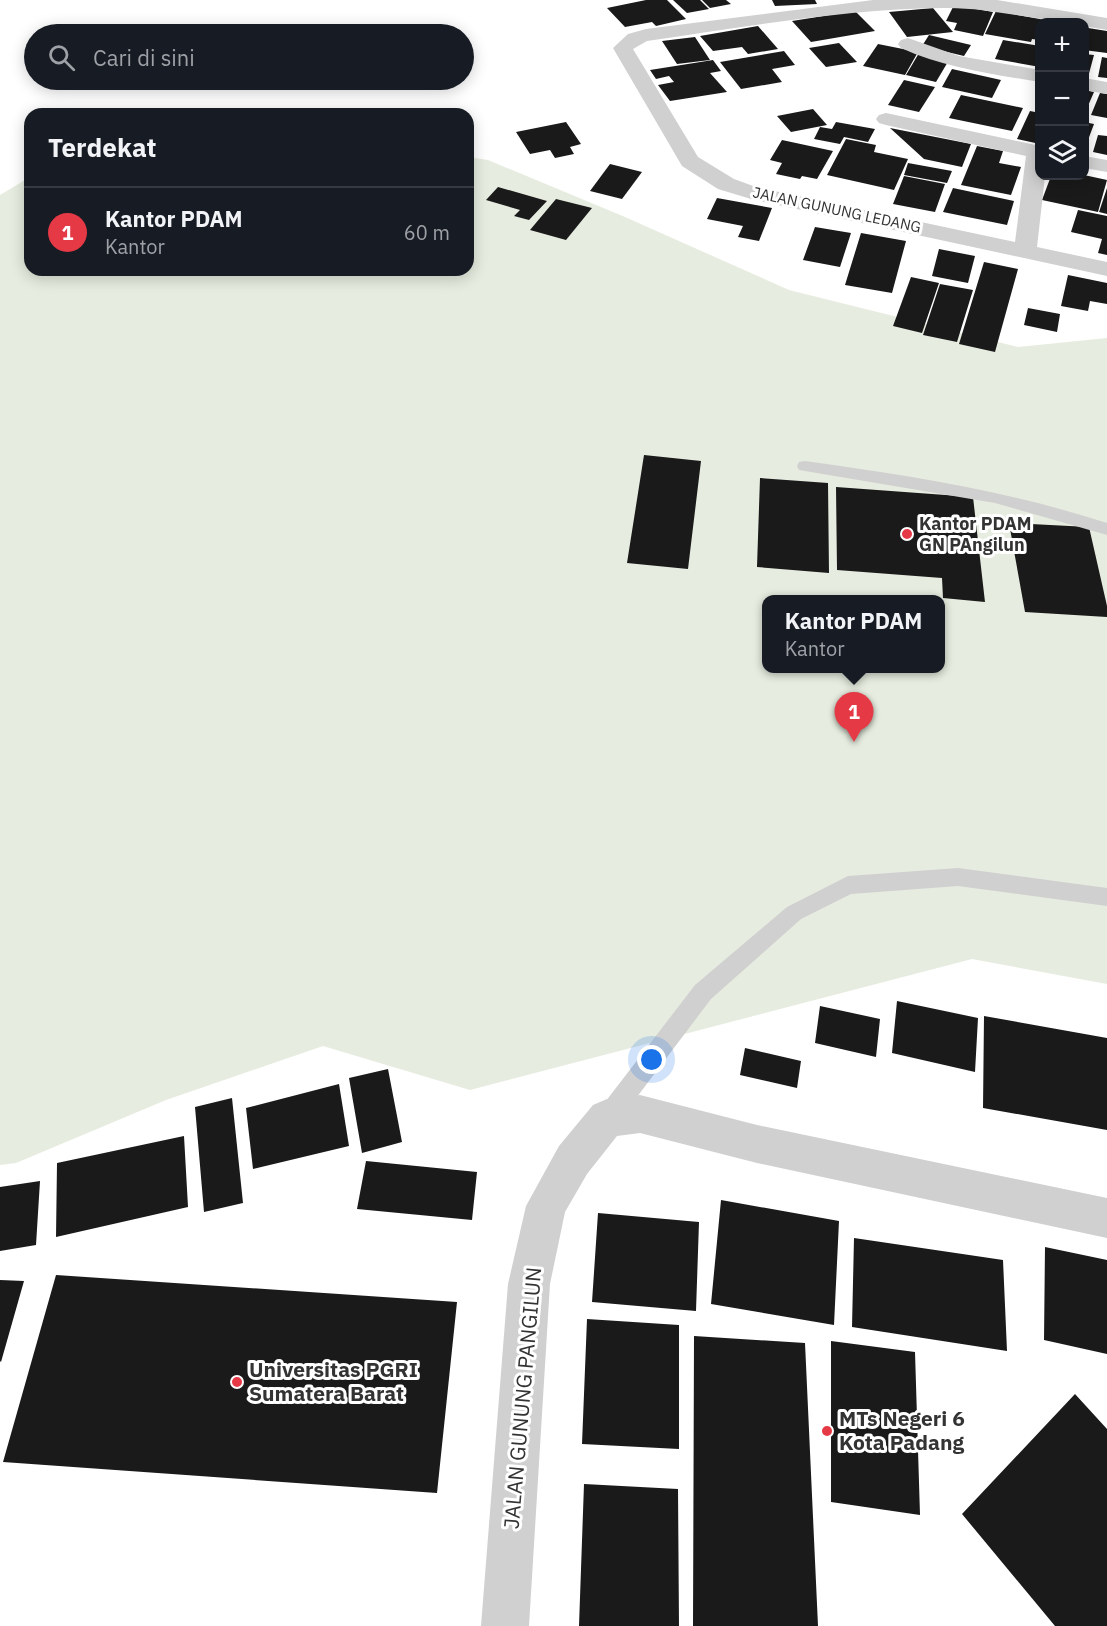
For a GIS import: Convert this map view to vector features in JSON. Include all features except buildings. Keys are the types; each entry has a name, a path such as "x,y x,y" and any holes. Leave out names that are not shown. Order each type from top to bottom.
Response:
{"street":[{"path":"1081,0 1100,23"},
{"name":"JALAN GUNUNG LEDANG","path":"1100,23 968,3 867,7 646,35 635,38 623,48 690,161 726,184 751,192 1107,269"},
{"path":"908,44 936,56 1035,75"},
{"path":"1089,85 1107,88"},
{"path":"886,119 1035,151"},
{"path":"1089,163 1107,166"},
{"path":"1024,250 1035,173"},
{"path":"607,1118 640,1114 757,1144 1107,1218"},
{"name":"JALAN GUNUNG PANGILUN","path":"505,1626 529,1284 546,1206 573,1160 607,1118"}],"lane":[{"path":"805,466 913,481 997,497 1062,513 1107,529"},
{"path":"607,1118 703,992 794,913 848,885 958,877 1107,897"}],"shaded area":[{"path":"474,158 488,160 625,217 789,290 1018,347 1107,338 1107,984 972,959 470,1090 323,1046 166,1100 16,1163 0,1165 0,195 24,181 24,276 474,276"}],"place":[{"name":"Kantor PDAM GN PAngilun","path":"907,534"},
{"name":"Kantor PDAM","path":"854,742"},
{"name":"Universitas PGRI Sumatera Barat","path":"237,1382"},
{"name":"MTs Negeri 6 Kota Padang","path":"827,1431"}]}
